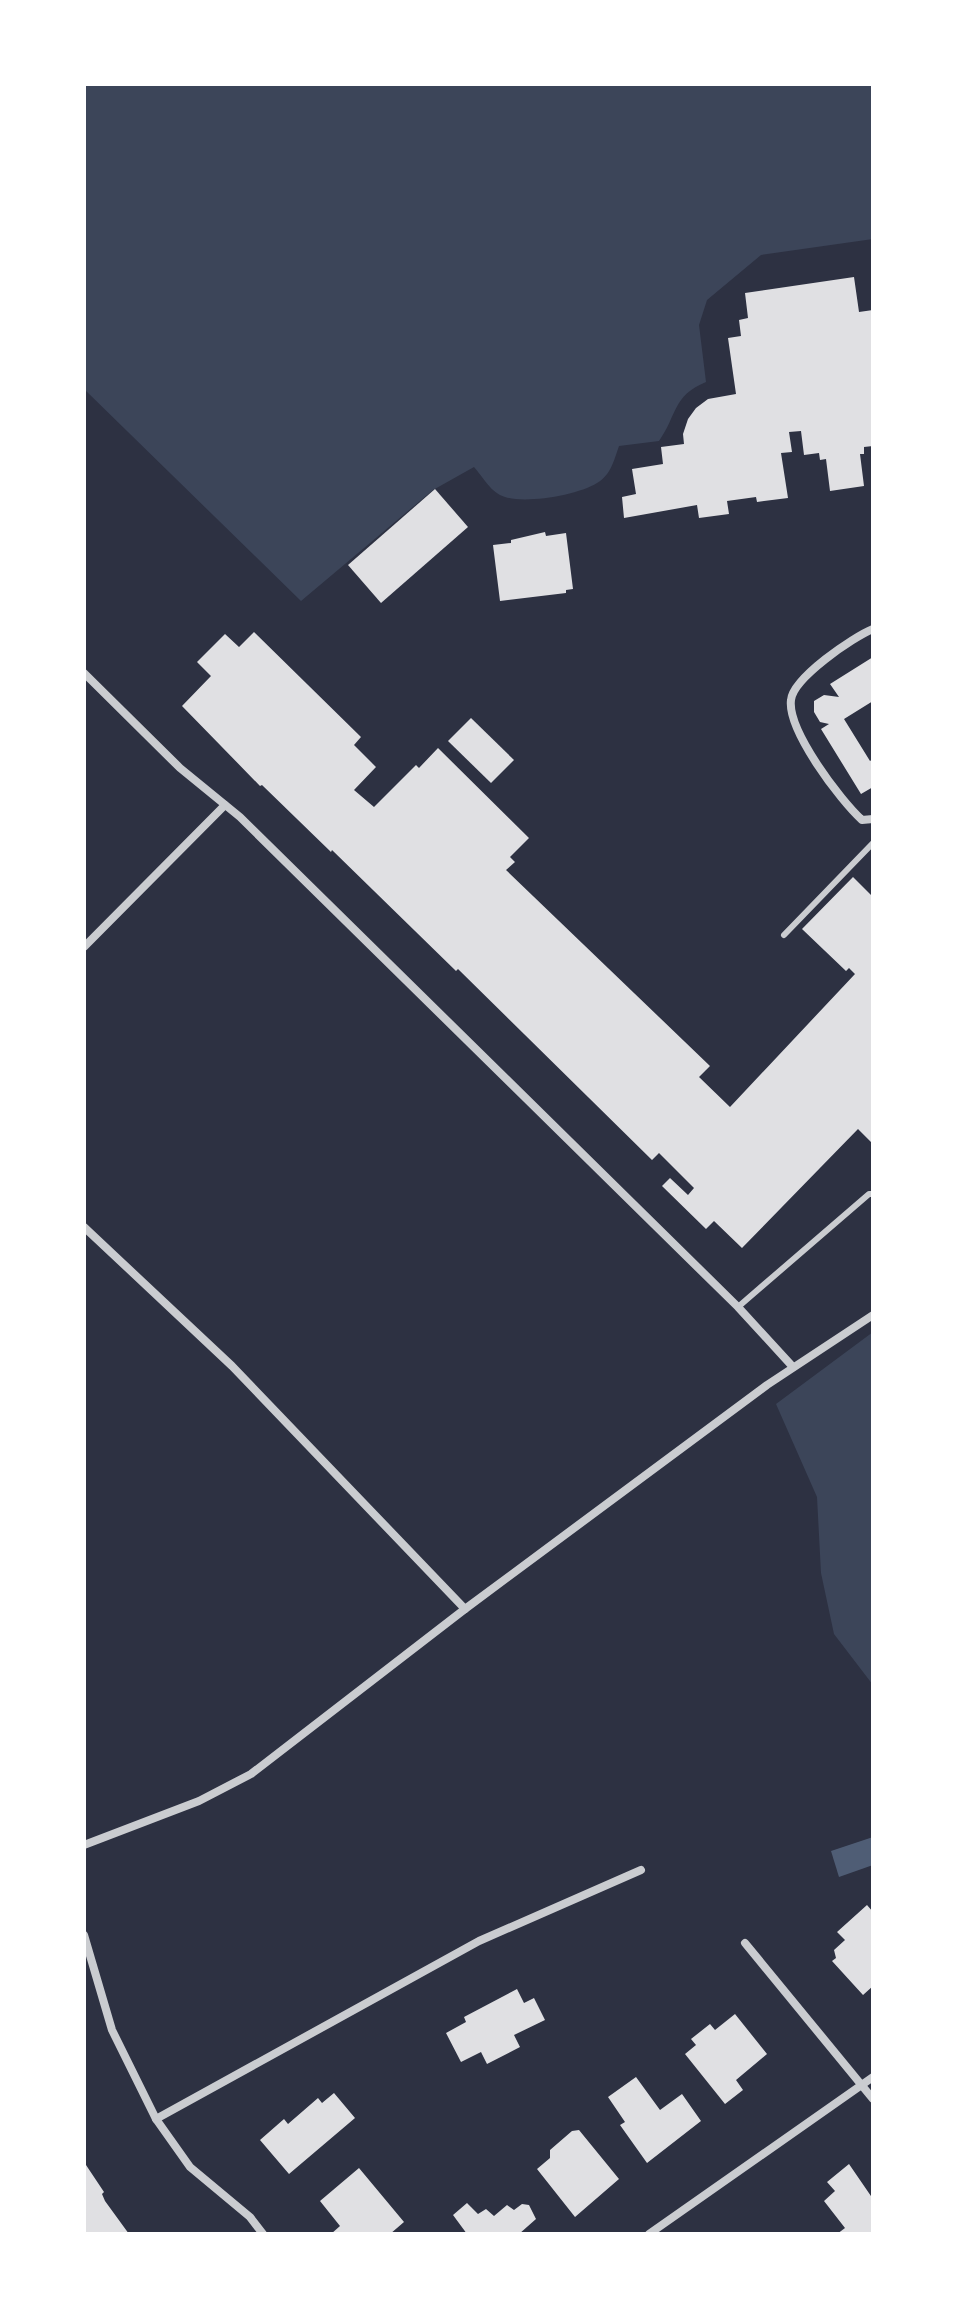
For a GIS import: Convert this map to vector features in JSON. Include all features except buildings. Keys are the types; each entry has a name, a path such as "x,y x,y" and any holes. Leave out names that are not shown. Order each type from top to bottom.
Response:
{"street":[{"path":"873,629 811,671 794,688 790,702 797,728 846,805 862,820 873,819"},
{"path":"84,673 180,768 225,805 738,1307 793,1367"},
{"path":"84,947 225,805"},
{"path":"84,1227 232,1366 465,1609"},
{"path":"84,1845 199,1801 251,1774 465,1609 793,1367 873,1315"},
{"path":"156,2119 479,1941 641,1870"},
{"path":"84,1935 112,2030 156,2119 190,2167 250,2217 263,2234"},
{"path":"745,1943 873,2099"},
{"path":"649,2234 873,2077"}],"lane":[{"path":"784,935 873,843"},
{"path":"738,1307 869,1194 873,1194"}],"shaded area":[{"path":"84,84 873,84 873,239 761,255 707,300 699,325 706,382 681,400 659,441 619,446 614,462 602,480 578,491 552,497 514,499 496,492 474,467 433,490 301,601 84,389"},
{"path":"873,1332 873,1685 834,1634 821,1573 817,1497 776,1404"},
{"path":"873,1837 873,1865 839,1877 831,1851"}]}
